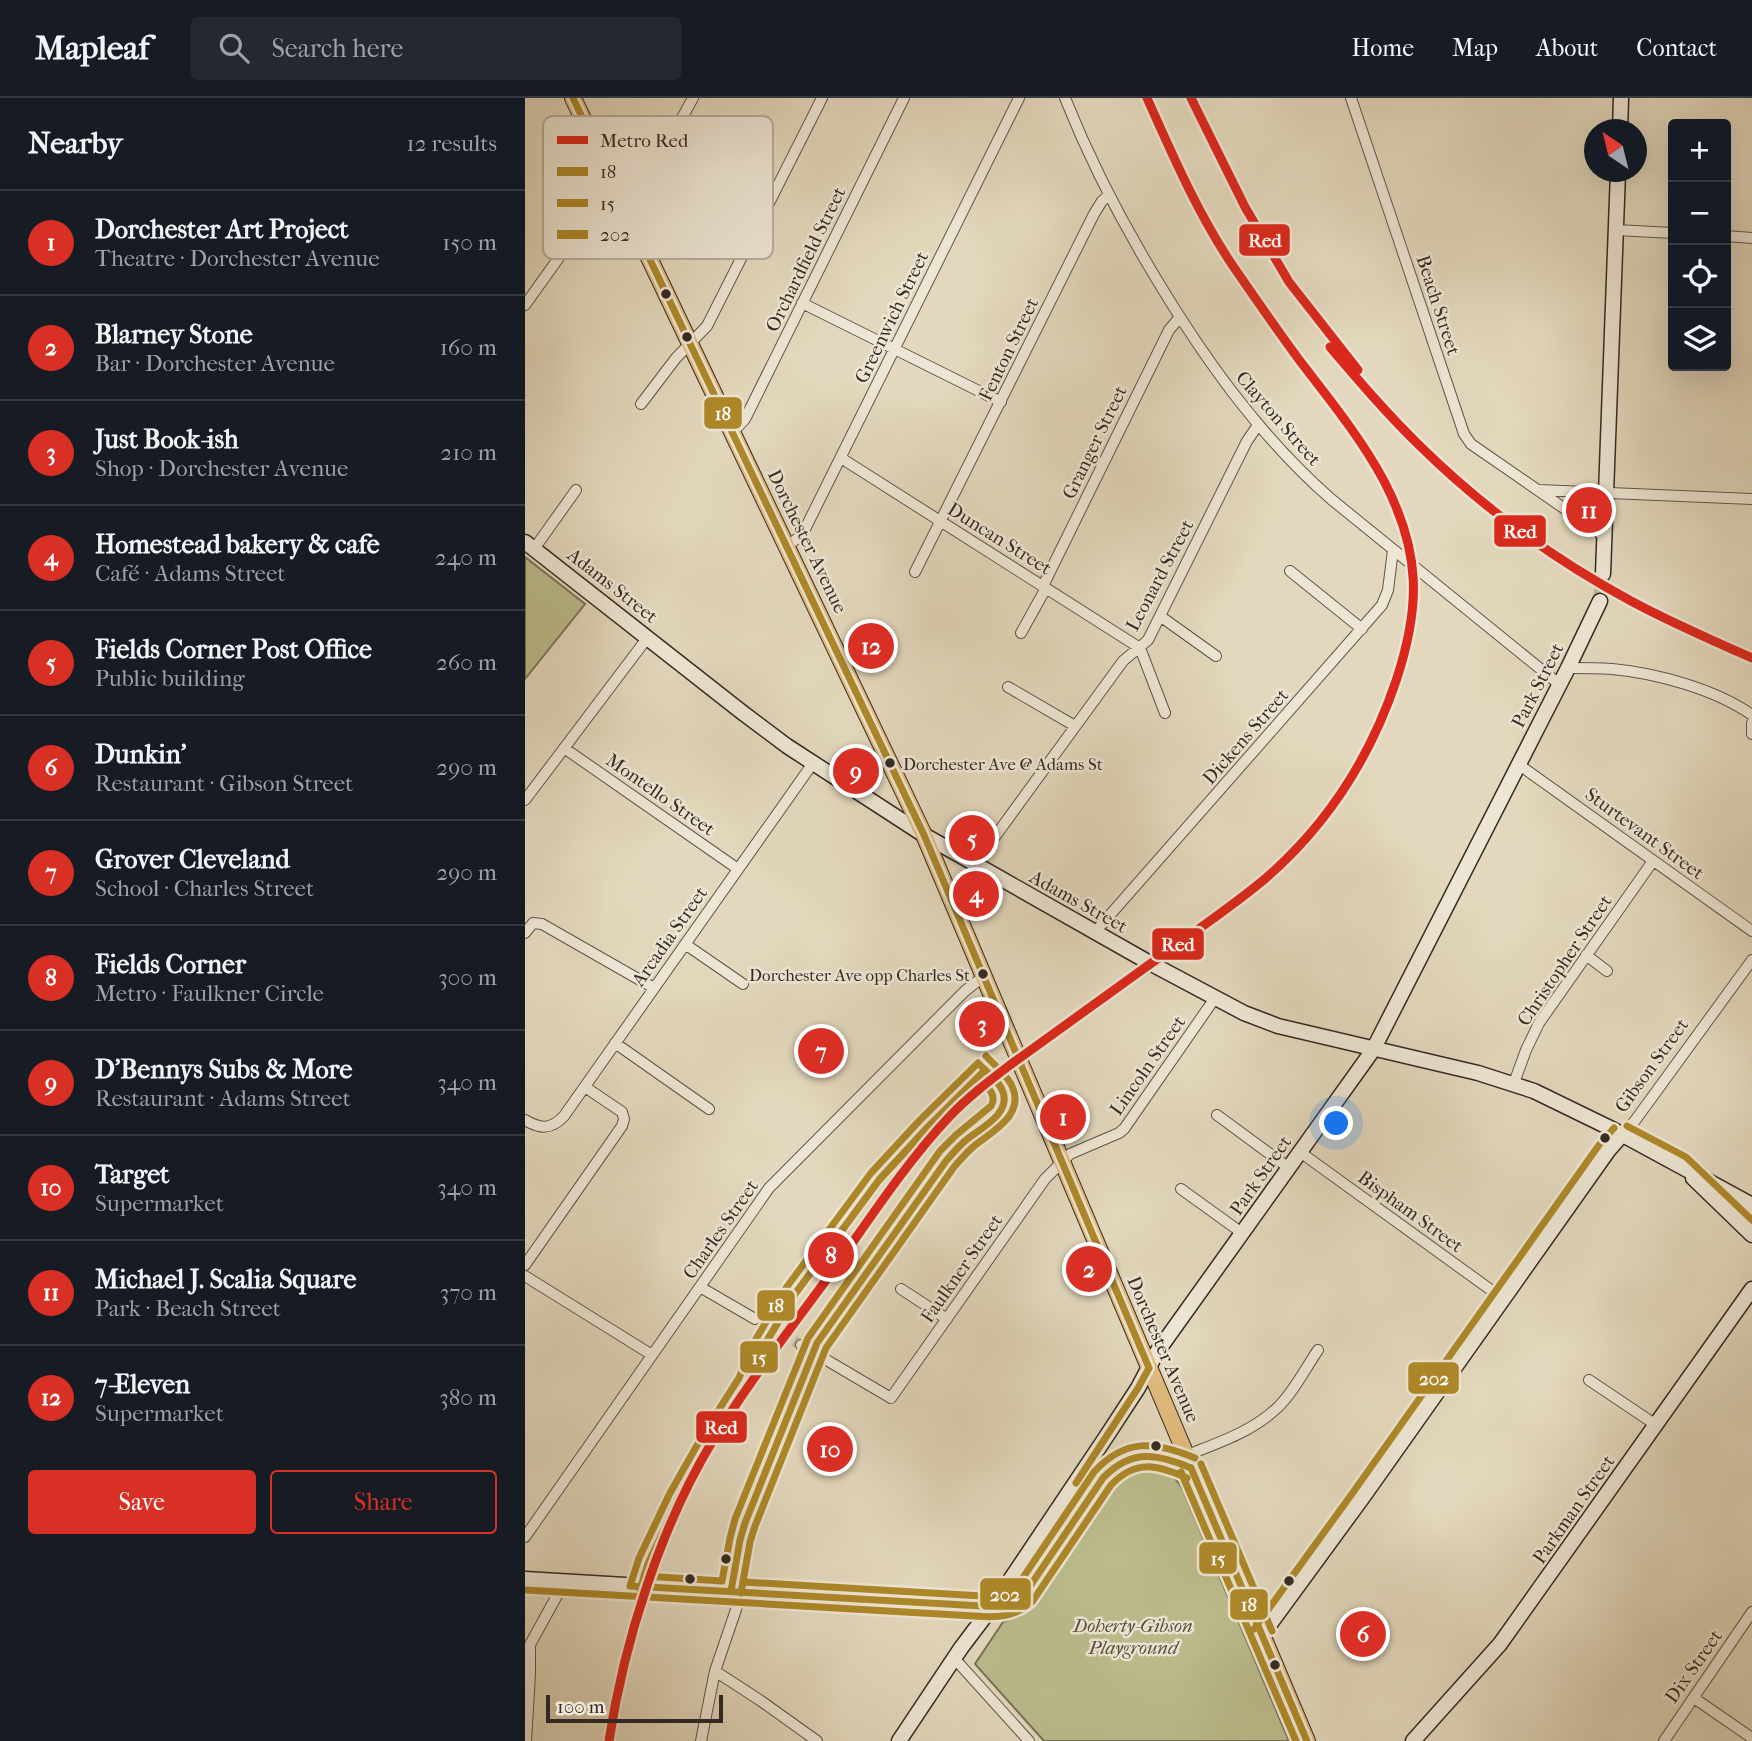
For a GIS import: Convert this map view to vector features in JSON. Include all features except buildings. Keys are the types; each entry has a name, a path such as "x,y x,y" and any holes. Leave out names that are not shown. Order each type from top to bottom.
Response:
{"main road":[{"name":"Dorchester Avenue","path":"573,98 582,116"},
{"name":"Dorchester Avenue","path":"650,259 924,835 1307,1741"}],"street":[{"path":"683,116 693,98"},
{"path":"773,195 822,98"},
{"name":"Orchardfield Street","path":"733,432 745,419 904,98"},
{"name":"Greenwich Street","path":"787,546 805,529 1019,98"},
{"name":"Clayton Street","path":"1066,98 1109,195 1145,260 1219,374 1277,448 1310,481 1559,684"},
{"name":"Beach Street","path":"1351,98 1464,434 1471,443 1604,536"},
{"path":"1620,119 1621,98"},
{"path":"1603,574 1618,182"},
{"name":"Fenton Street","path":"915,572 1094,214 1109,195"},
{"path":"1616,230 1668,233"},
{"path":"1731,236 1752,238"},
{"path":"525,305 556,259"},
{"path":"641,404 674,361 707,326 741,259"},
{"path":"802,303 1001,402"},
{"name":"Granger Street","path":"1021,634 1169,330 1180,317"},
{"name":"Leonard Street","path":"975,864 1125,658 1147,640 1247,441 1258,425"},
{"name":"Duncan Street","path":"841,458 1140,648"},
{"path":"530,545 576,490"},
{"path":"1538,490 1752,499"},
{"name":"Adams Street","path":"530,545 754,721 813,763 924,835 1215,998 1278,1026 1514,1083 1564,1104 1752,1205"},
{"name":"Dickens Street","path":"1095,932 1382,605 1386,598 1393,550"},
{"path":"1290,572 1361,629"},
{"name":"Park Street","path":"899,1741 1106,1437 1138,1388 1157,1352 1373,1050 1600,601"},
{"path":"1160,616 1216,656"},
{"path":"525,800 648,637"},
{"path":"1140,648 1165,713"},
{"path":"1568,668 1645,673 1730,701 1752,715"},
{"path":"1008,687 1075,726"},
{"path":"1752,723 1752,734"},
{"name":"Montello Street","path":"564,748 738,869"},
{"name":"Arcadia Street","path":"525,1120 542,1128 561,1119 813,763"},
{"name":"Sturtevant Street","path":"1518,764 1752,931"},
{"name":"Christopher Street","path":"1514,1083 1539,1023 1653,861"},
{"path":"525,933 531,925 542,923 654,988"},
{"path":"685,944 743,984"},
{"path":"1586,955 1607,971"},
{"name":"Gibson Street","path":"1262,1635 1608,1151 1634,1122 1752,960"},
{"name":"Charles Street","path":"525,1536 769,1188 984,976"},
{"name":"Lincoln Street","path":"1062,1161 1072,1152 1124,1129 1215,998"},
{"path":"615,1043 709,1109"},
{"path":"525,1265 622,1126 622,1112 585,1087"},
{"path":"1217,1115 1289,1168"},
{"name":"Bispham Street","path":"1300,1152 1502,1298"},
{"name":"Faulkner Street","path":"801,1345 891,1398 1045,1179 1062,1161"},
{"name":"Adams Street","path":"1679,1165 1752,1234"},
{"path":"1181,1189 1242,1233"},
{"path":"525,1291 529,1278 652,1355"},
{"path":"700,1287 755,1319"},
{"path":"901,1289 947,1319"},
{"name":"Parkman Street","path":"1413,1741 1500,1644 1752,1289"},
{"path":"1185,1456 1263,1420 1279,1407 1318,1350"},
{"path":"1589,1380 1656,1425"},
{"path":"525,1579 992,1607"},
{"path":"526,1741 530,1674 527,1651 565,1581"},
{"path":"701,1741 715,1671 741,1592"},
{"name":"Dix Street","path":"1664,1741 1752,1612"},
{"path":"954,1658 1029,1741"},
{"path":"715,1671 817,1741"},
{"path":"1694,1698 1752,1738"}],"green space":[{"path":"525,557 585,604 525,679"},
{"name":"Doherty-Gibson Playground","path":"1147,1465 1168,1473 1183,1490 1289,1741 1044,1741 975,1664 1003,1622 1022,1615 1109,1483 1126,1470"}],"tunnel":[{"path":"1600,601 1603,574"},
{"path":"755,1319 801,1345"}],"metro line":[{"name":"Red","path":"609,1741 634,1626 661,1548 693,1475 741,1397 889,1191 933,1135 979,1090 1229,907 1288,857 1309,835 1345,788 1373,737 1396,681 1410,628 1413,603 1411,556 1396,507 1384,481 1355,434 1283,338 1220,246 1187,184 1147,98"},
{"name":"Red","path":"1191,98 1245,207 1289,282 1358,370"},
{"name":"Red","path":"1330,347 1420,446 1468,490 1520,531 1631,601 1752,658"}],"transit line":[{"name":"18","path":"573,98 582,116"},
{"name":"18","path":"650,259 924,835 1149,1368"},
{"name":"15","path":"741,1593 755,1526 826,1348 954,1167 1011,1113 1015,1095 1011,1084 986,1056"},
{"name":"18","path":"630,1586 639,1558 670,1493 739,1378 756,1339 786,1288 871,1173 978,1063"},
{"name":"18","path":"731,1591 745,1523 817,1343 946,1161 965,1141 992,1121 1002,1108 1004,1100 1001,1088 978,1063"},
{"name":"15","path":"640,1589 649,1562 679,1498 748,1383 765,1344 795,1294 879,1180 985,1070"},
{"name":"202","path":"978,1078 992,1094 991,1106 940,1151 808,1338 735,1519 722,1581 644,1576 679,1498 748,1383 765,1344 795,1294 879,1180 978,1078"},
{"name":"202","path":"1627,1126 1686,1157 1752,1220"},
{"name":"202","path":"1254,1629 1599,1145 1614,1128"},
{"name":"18","path":"1076,1483 1149,1368"},
{"name":"202","path":"743,1582 1004,1595 1016,1588 1094,1472 1117,1453 1129,1448 1154,1446 1195,1458"},
{"name":"18","path":"630,1586 982,1606 1007,1605 1024,1595 1103,1478 1113,1469 1124,1462 1144,1456 1166,1459 1191,1468"},
{"name":"202","path":"1201,1464 1272,1631"},
{"name":"15","path":"525,1590 982,1617 1005,1615 1019,1611 1032,1602 1111,1485 1120,1477 1129,1471 1147,1467 1166,1470 1187,1478"},
{"name":"18","path":"1191,1468 1307,1741"},
{"name":"15","path":"1181,1472 1296,1741"}],"place":[{"name":"Michael J. Scalia Square","path":"1589,510"},
{"name":"7-Eleven","path":"871,646"},
{"name":"Dorchester Ave @ Adams St","path":"890,763"},
{"name":"D'Bennys Subs & More","path":"856,771"},
{"name":"Fields Corner Post Office","path":"972,838"},
{"name":"Homestead bakery & cafe","path":"976,894"},
{"name":"Dorchester Ave opp Charles St","path":"983,974"},
{"name":"Just Book-ish","path":"982,1024"},
{"name":"Grover Cleveland","path":"821,1051"},
{"name":"Dorchester Art Project","path":"1063,1117"},
{"name":"Fields Corner","path":"831,1255"},
{"name":"Blarney Stone","path":"1089,1269"},
{"name":"Target","path":"830,1449"},
{"name":"Dunkin'","path":"1363,1634"}]}
